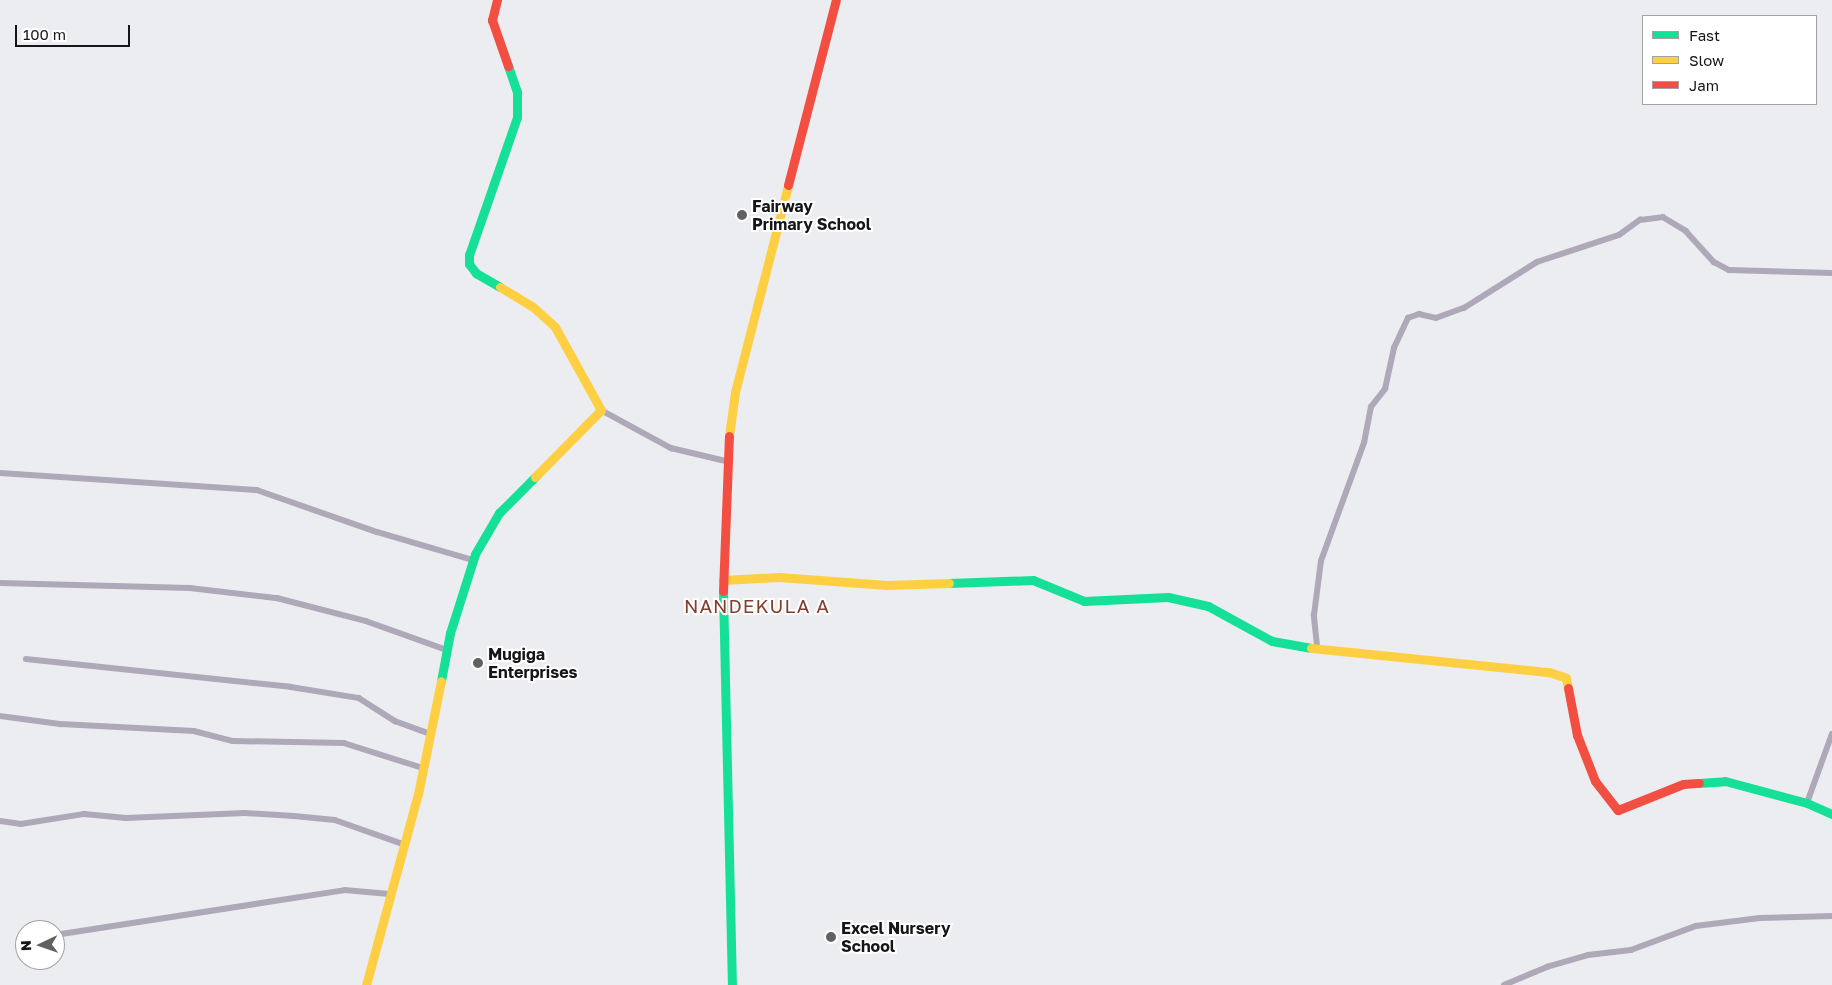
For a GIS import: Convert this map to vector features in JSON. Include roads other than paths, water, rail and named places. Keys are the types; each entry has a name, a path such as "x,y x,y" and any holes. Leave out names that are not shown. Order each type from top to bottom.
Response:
{"street":[{"path":"498,0 492,20 517,92 517,117 469,264 476,273 532,306 555,327 601,410 670,448 726,461"},
{"path":"732,985 723,580 726,461 735,392 836,0"},
{"path":"1317,646 1314,615 1321,561 1364,443 1371,407 1385,389 1394,348 1408,318 1419,314 1436,318 1464,308 1537,262 1619,235 1640,220 1663,217 1686,231 1714,262 1729,270 1832,273"},
{"path":"366,985 423,768 447,650 474,560 499,513 601,410"},
{"path":"0,473 257,490 377,532 474,560"},
{"path":"723,580 779,577 887,585 1033,580 1084,601 1168,597 1208,606 1272,641 1307,649 1317,646 1495,664 1550,672 1566,678 1577,735 1595,781 1618,810 1683,784 1725,781 1807,803 1832,814"},
{"path":"0,583 190,588 277,598 366,620 447,650"},
{"path":"26,659 291,687 359,698 395,721 430,734"},
{"path":"0,716 60,724 194,731 233,741 344,743 423,768"},
{"path":"1807,803 1832,734"},
{"path":"0,820 21,824 84,814 126,818 245,813 335,820 403,844"},
{"path":"65,933 345,890 389,894"},
{"path":"1504,985 1547,967 1588,956 1631,950 1696,926 1759,918 1832,916"}],"place":[{"name":"Fairway Primary School","path":"742,215"},
{"name":"Mugiga Enterprises","path":"478,663"},
{"name":"Excel Nursery School","path":"831,937"}],"district":[{"name":"NANDEKULA A","path":"757,606"}]}
